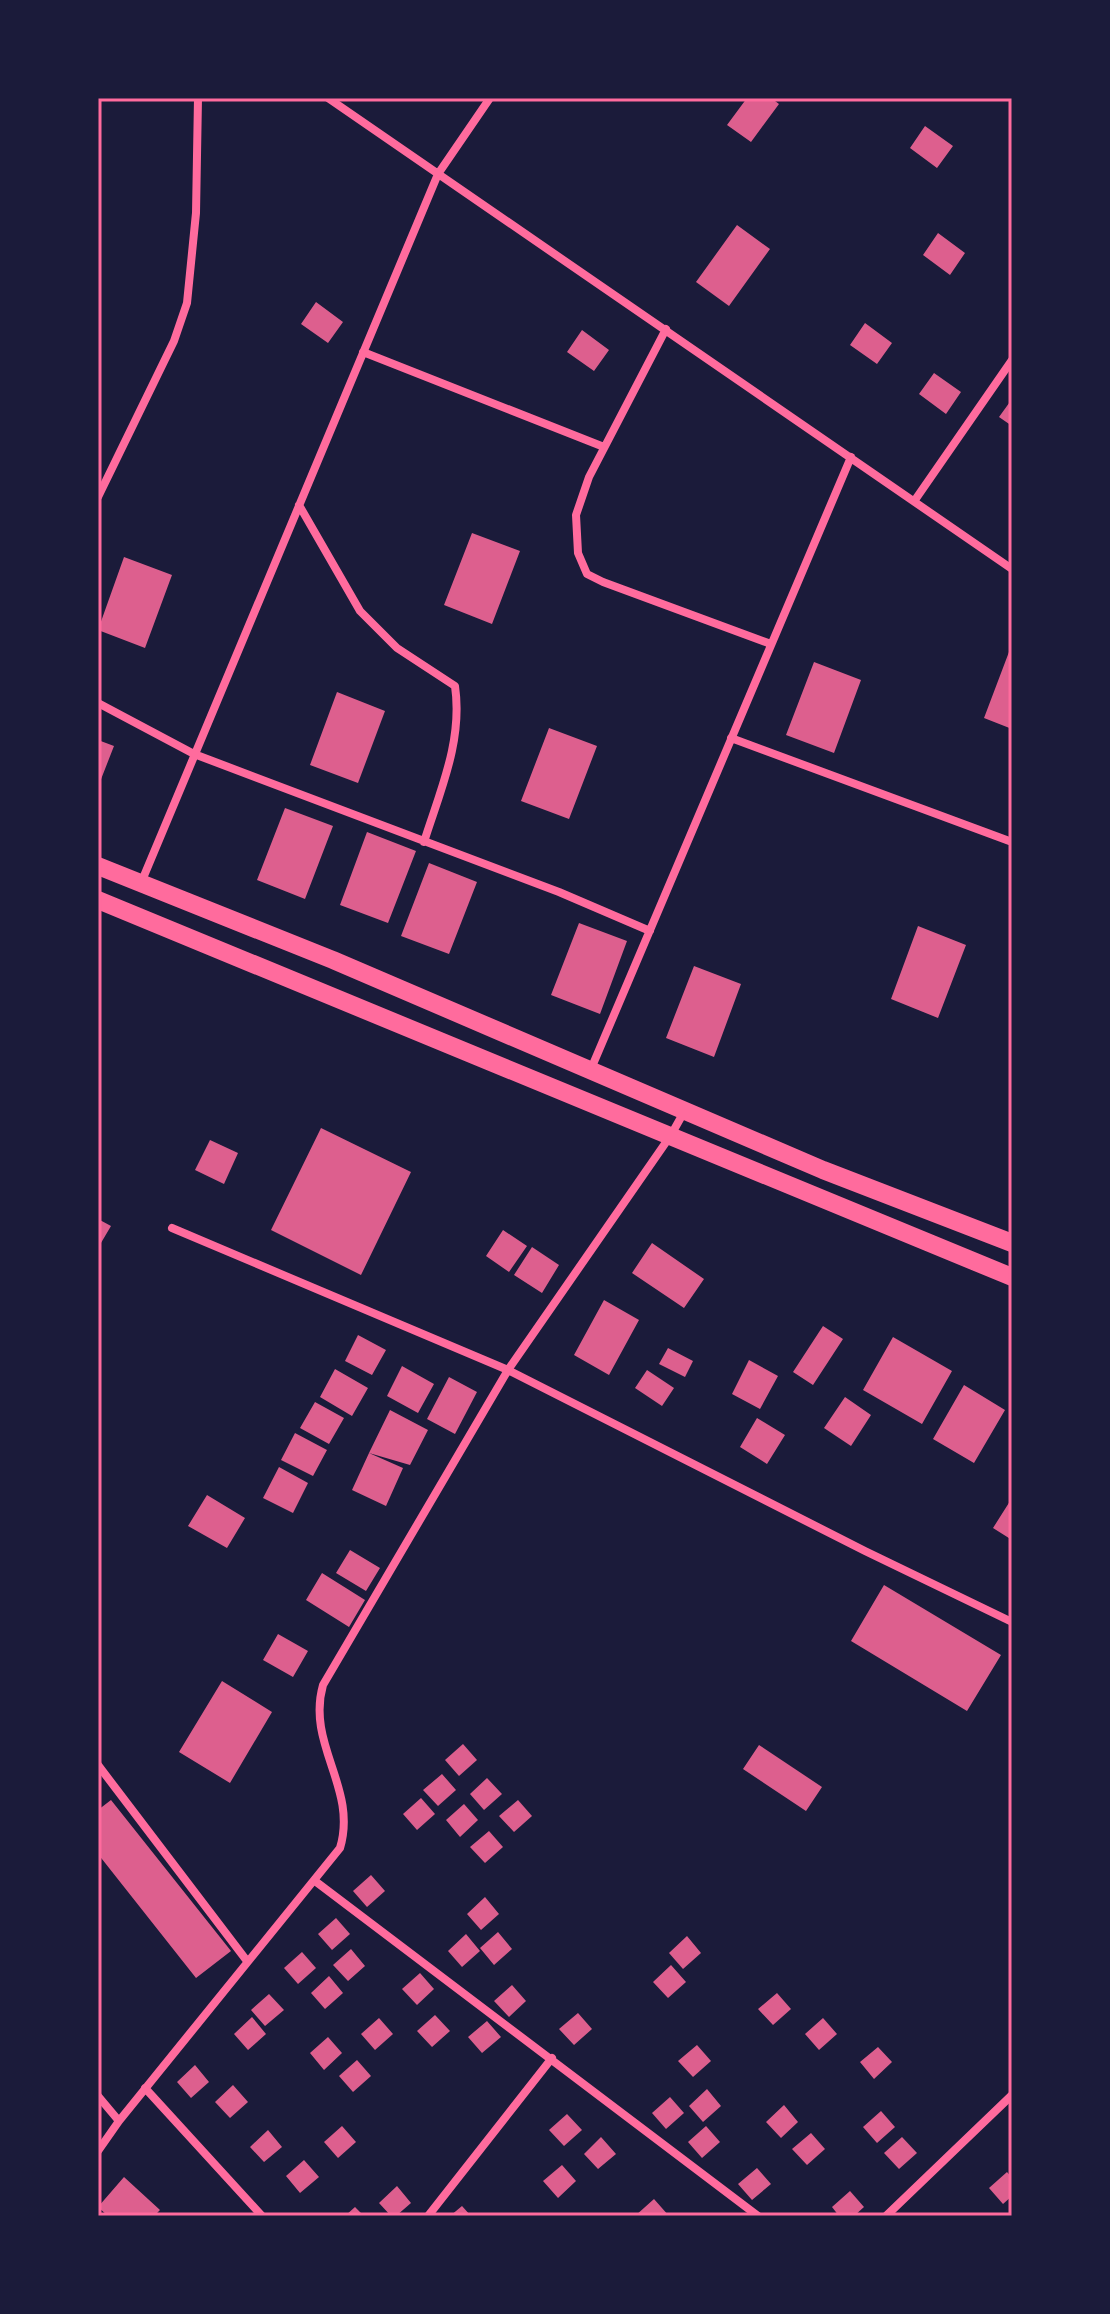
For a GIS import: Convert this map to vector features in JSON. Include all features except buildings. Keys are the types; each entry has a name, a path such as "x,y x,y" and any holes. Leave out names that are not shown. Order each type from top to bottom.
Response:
{"main road":[{"path":"98,866 333,960 823,1170 1012,1243"},
{"path":"98,900 1012,1277"}],"street":[{"path":"98,497 174,341 187,303 196,213 198,98"},
{"path":"141,884 438,174 490,98"},
{"path":"331,99 1012,569"},
{"path":"666,329 589,477 576,515 578,553 587,574 771,644"},
{"path":"363,352 604,447"},
{"path":"915,500 1012,360"},
{"path":"591,1069 851,457"},
{"path":"299,505 360,611 397,648 455,686 457,726 453,749 424,842"},
{"path":"98,703 194,754 559,892 650,931"},
{"path":"731,738 1012,842"},
{"path":"98,2151 145,2088 340,1848 345,1832 344,1805 319,1729 317,1705 323,1685 508,1370 685,1111"},
{"path":"172,1228 508,1370 1012,1622"},
{"path":"98,1765 247,1961"},
{"path":"315,1881 758,2216"},
{"path":"428,2216 552,2058"},
{"path":"145,2088 262,2216"},
{"path":"886,2216 1012,2095"},
{"path":"98,2096 119,2121"}]}
